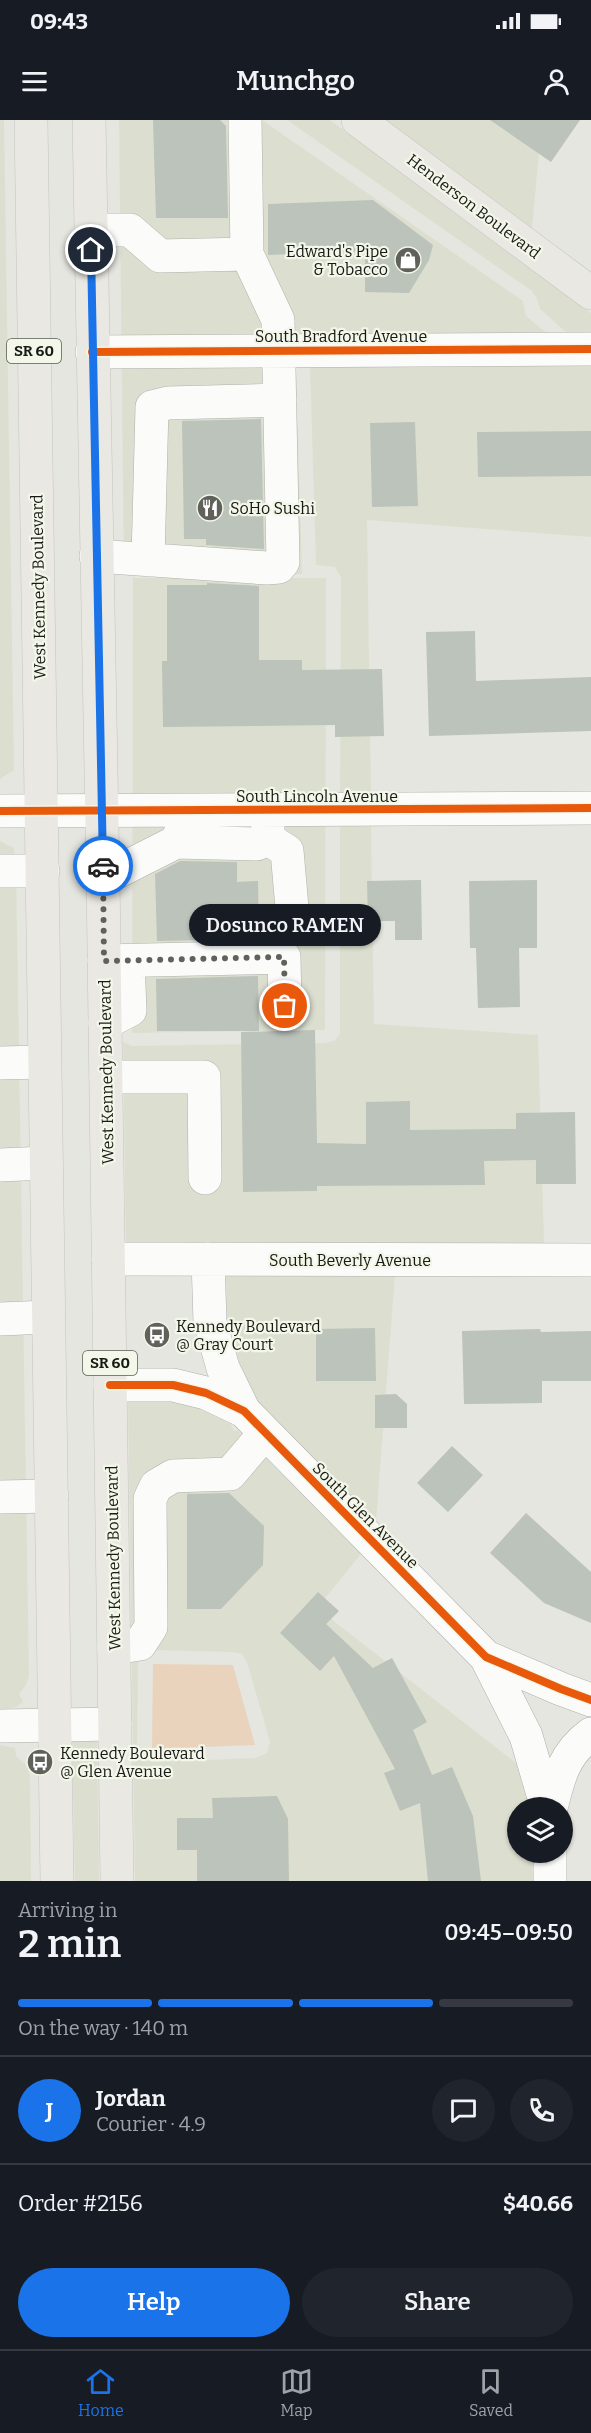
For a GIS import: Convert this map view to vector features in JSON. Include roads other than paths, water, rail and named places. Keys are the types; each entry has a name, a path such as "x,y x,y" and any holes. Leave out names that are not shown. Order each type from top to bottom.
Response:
{"main road":[{"name":"West Kennedy Boulevard","path":"31,120 57,1881"},
{"name":"West Kennedy Boulevard","path":"89,120 103,879 116,961 105,1023 117,1881"},
{"name":"Henderson Boulevard","path":"360,121 591,293"}],"street":[{"path":"96,556 267,568 279,567 283,562 278,320 247,254 245,120"},
{"path":"90,230 130,230 160,255 247,254"},
{"name":"South Bradford Avenue","path":"92,352 591,349"},
{"path":"148,560 152,407 168,403 280,400"},
{"name":"South Lincoln Avenue","path":"0,811 192,810 265,831 591,808"},
{"path":"176,842 192,810"},
{"path":"103,879 176,842 265,831 287,851 293,919"},
{"path":"0,871 43,870"},
{"path":"116,961 284,957 285,1006"},
{"path":"0,1063 44,1062"},
{"path":"106,1077 204,1077 205,1178"},
{"path":"0,1165 46,1163"},
{"name":"South Beverly Avenue","path":"108,1259 591,1260"},
{"name":"South Glen Avenue","path":"208,1259 210,1322 223,1368 254,1422"},
{"path":"0,1319 48,1317"},
{"name":"South Glen Avenue","path":"110,1385 173,1385 206,1393 254,1422 486,1657 591,1700"},
{"path":"114,1648 140,1644 151,1627 150,1499 156,1486 172,1476 230,1474 254,1422"},
{"path":"0,1497 52,1496"},
{"path":"486,1657 526,1736 545,1797"},
{"path":"0,1726 115,1724"},
{"path":"552,1797 562,1767 580,1742 591,1734"},
{"path":"550,1863 550,1881"}],"place":[{"name":"Edward's Pipe & Tobacco","path":"408,260"},
{"name":"SoHo Sushi","path":"210,508"},
{"name":"Dosunco RAMEN","path":"285,1006"},
{"name":"Kennedy Boulevard @ Gray Court","path":"157,1335"},
{"name":"Kennedy Boulevard @ Glen Avenue","path":"40,1762"}]}
